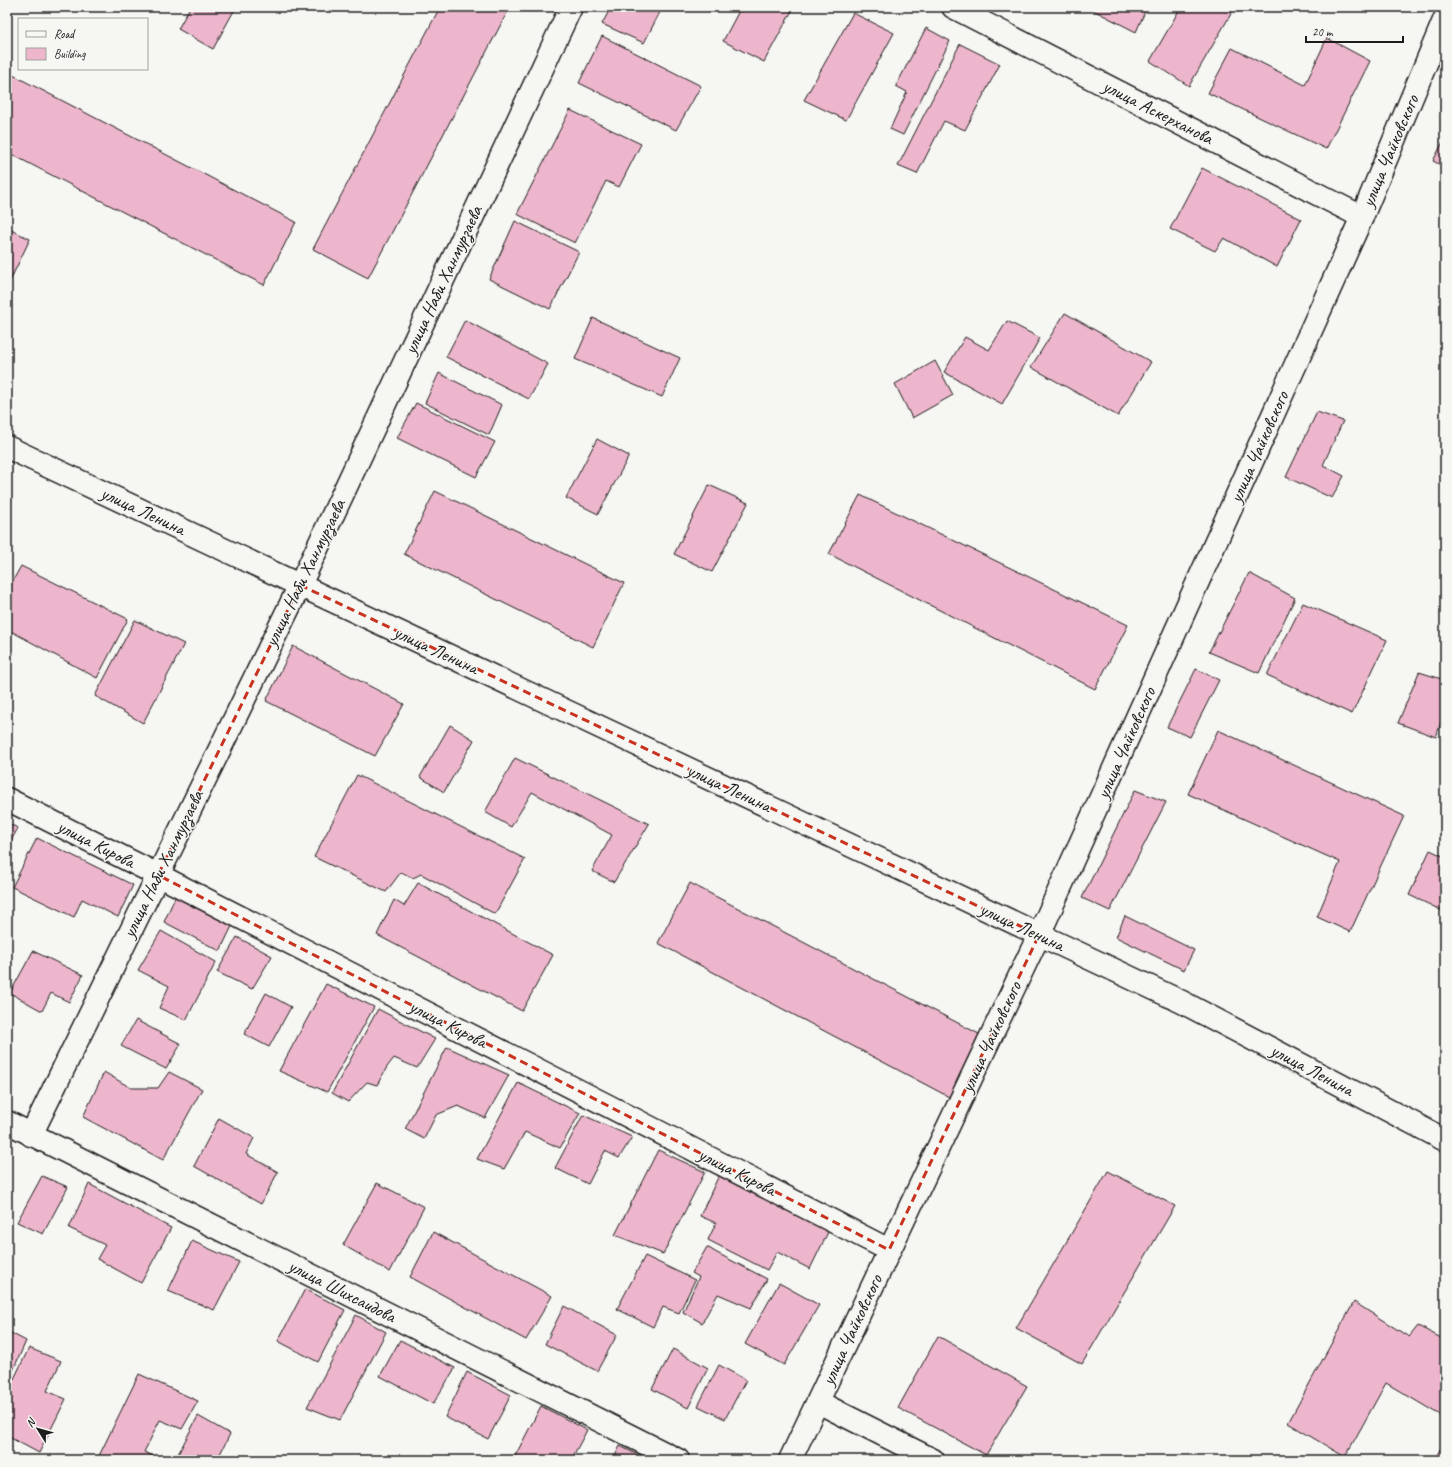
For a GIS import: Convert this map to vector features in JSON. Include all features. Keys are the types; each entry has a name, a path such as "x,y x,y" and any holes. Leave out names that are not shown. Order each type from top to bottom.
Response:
{"street":[{"name":"улица Наби Ханмурзаева","path":"31,1135 300,585 571,7"},
{"name":"улица Аскерханова","path":"953,7 1362,217"},
{"name":"улица Чайковского","path":"790,1460 1039,935 1362,217 1445,18"},
{"name":"улица Ленина","path":"7,447 1182,1002 1445,1140"},
{"name":"улица Кирова","path":"7,799 889,1250"},
{"name":"улица Шихсаидова","path":"7,1122 678,1460"},
{"path":"818,1402 933,1460"}],"highlighted area":[{"path":"300,585 1039,935 889,1250 158,875"}],"building":[{"path":"190,7 236,7 213,49 178,29"},
{"path":"440,7 510,7 368,278 313,249"},
{"path":"611,7 655,7 661,10 644,43 602,24"},
{"path":"741,7 794,7 764,62 723,41"},
{"path":"1094,7 1147,7 1136,32 1093,10"},
{"path":"1181,7 1235,7 1189,86 1150,61"},
{"path":"853,13 894,33 846,120 804,100"},
{"path":"926,28 950,41 903,135 890,129 907,92 896,86"},
{"path":"602,36 701,86 676,130 579,83"},
{"path":"1327,38 1370,61 1326,149 1208,93 1232,48 1305,85"},
{"path":"960,44 1000,64 965,130 944,121 917,174 898,166"},
{"path":"7,72 296,222 264,285 7,152"},
{"path":"570,110 641,144 619,187 606,181 575,243 517,214"},
{"path":"1445,138 1445,167 1433,161"},
{"path":"1202,168 1301,219 1277,267 1224,238 1215,251 1170,229"},
{"path":"515,221 579,252 550,309 489,279"},
{"path":"7,228 30,239 7,287"},
{"path":"1065,313 1151,362 1118,416 1031,367"},
{"path":"593,318 680,358 662,397 575,359"},
{"path":"465,320 548,364 529,399 446,357"},
{"path":"1007,321 1040,338 1002,404 944,372 965,337 989,350"},
{"path":"935,361 953,395 912,418 895,384"},
{"path":"439,373 502,405 489,435 425,403"},
{"path":"416,403 495,442 476,477 397,438"},
{"path":"1317,412 1343,421 1323,465 1344,476 1332,498 1286,477"},
{"path":"597,439 629,456 598,514 566,498"},
{"path":"709,485 748,503 712,572 674,554"},
{"path":"435,491 624,583 593,647 404,554"},
{"path":"860,495 1128,625 1095,689 829,554"},
{"path":"21,566 128,619 97,678 7,629 7,591"},
{"path":"1249,573 1295,598 1259,673 1209,652"},
{"path":"1303,603 1387,640 1352,714 1267,675"},
{"path":"135,620 184,644 143,723 95,696"},
{"path":"293,646 404,704 375,756 266,701"},
{"path":"1196,669 1219,680 1190,737 1167,727"},
{"path":"1419,672 1445,680 1445,711 1436,737 1398,723"},
{"path":"450,725 474,740 444,792 420,777"},
{"path":"1218,730 1404,816 1350,932 1317,917 1340,862 1188,794"},
{"path":"515,758 649,824 614,882 592,871 612,835 532,792 511,827 485,812"},
{"path":"357,775 525,859 495,914 421,874 413,878 401,872 386,892 314,857"},
{"path":"1135,790 1166,802 1110,911 1082,898"},
{"path":"7,823 18,828 7,848"},
{"path":"37,838 133,885 118,917 82,899 74,917 12,887"},
{"path":"1430,850 1445,857 1445,912 1409,895"},
{"path":"418,883 553,955 522,1011 377,935 394,900 404,906"},
{"path":"690,883 979,1034 951,1098 658,943"},
{"path":"176,895 233,924 220,951 164,922"},
{"path":"1125,916 1194,950 1184,970 1116,937"},
{"path":"161,931 216,962 186,1020 159,1008 169,986 138,970"},
{"path":"237,937 272,956 252,989 217,972"},
{"path":"33,951 83,975 69,1002 51,993 42,1011 10,993"},
{"path":"326,984 374,1007 327,1092 279,1071"},
{"path":"266,993 291,1007 269,1047 244,1034"},
{"path":"378,1009 435,1039 417,1068 394,1058 377,1085 367,1082 348,1102 332,1093"},
{"path":"136,1020 181,1044 166,1069 121,1046"},
{"path":"447,1047 509,1075 485,1118 458,1106 436,1115 424,1139 405,1129"},
{"path":"104,1072 131,1088 158,1088 169,1072 202,1089 163,1160 83,1117"},
{"path":"518,1083 580,1113 560,1148 525,1132 504,1169 477,1159"},
{"path":"583,1115 632,1137 619,1158 605,1151 588,1184 555,1168"},
{"path":"219,1118 254,1138 246,1154 278,1172 261,1204 194,1166"},
{"path":"658,1150 705,1172 663,1254 615,1235"},
{"path":"1108,1171 1175,1206 1082,1364 1016,1328"},
{"path":"720,1173 830,1228 810,1269 777,1252 767,1270 708,1240 716,1223 700,1216"},
{"path":"42,1176 68,1187 43,1234 17,1222"},
{"path":"377,1183 424,1207 390,1272 343,1245"},
{"path":"89,1184 171,1228 141,1283 97,1259 105,1245 69,1228"},
{"path":"433,1232 552,1296 526,1340 410,1277"},
{"path":"192,1241 239,1262 214,1310 168,1291"},
{"path":"707,1247 767,1279 751,1308 718,1294 702,1323 683,1312 699,1277 692,1273"},
{"path":"645,1256 695,1280 679,1313 663,1307 653,1327 617,1309"},
{"path":"779,1283 819,1305 784,1365 745,1344"},
{"path":"305,1289 345,1310 318,1362 278,1341"},
{"path":"1354,1302 1409,1337 1418,1326 1445,1340 1445,1418 1386,1383 1345,1457 1288,1423"},
{"path":"564,1306 617,1335 597,1371 545,1344"},
{"path":"356,1315 386,1332 340,1420 307,1407"},
{"path":"7,1331 26,1341 7,1384"},
{"path":"938,1336 1027,1386 986,1455 898,1408"},
{"path":"400,1340 455,1368 433,1404 380,1376"},
{"path":"29,1348 61,1361 47,1391 66,1399 39,1453 7,1436 7,1393"},
{"path":"673,1349 708,1368 688,1408 652,1389"},
{"path":"719,1365 746,1380 725,1419 698,1406"},
{"path":"467,1372 511,1395 488,1439 445,1417"},
{"path":"139,1374 198,1401 182,1429 160,1420 144,1452 162,1460 97,1460"},
{"path":"541,1406 587,1430 571,1460 513,1460"},
{"path":"198,1416 230,1434 217,1460 175,1460"},
{"path":"1445,1441 1445,1460 1434,1460"},
{"path":"620,1446 648,1460 613,1460"}]}
